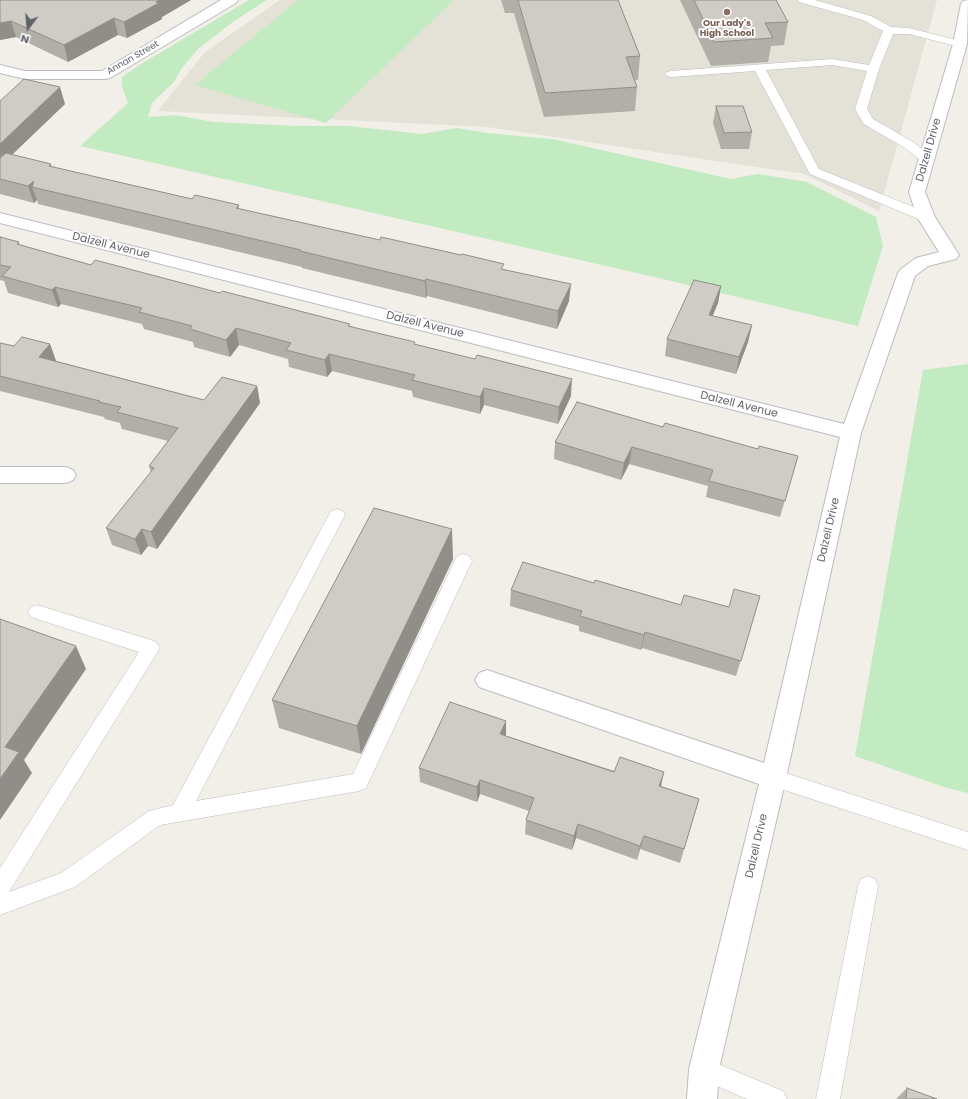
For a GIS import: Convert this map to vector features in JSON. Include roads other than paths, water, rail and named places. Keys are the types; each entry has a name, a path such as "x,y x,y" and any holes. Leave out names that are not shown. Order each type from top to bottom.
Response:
{"street":[{"name":"Annan Street","path":"0,69 25,75 105,75 231,0"},
{"name":"Dalzell Drive","path":"702,1099 704,1069 773,778 850,433 907,273 922,262 959,254 926,217 917,192 960,44 968,4"},
{"name":"Dalzell Avenue","path":"0,218 850,433"},
{"path":"0,475 66,474"},
{"path":"487,680 773,778"}],"lane":[{"path":"803,0 867,18 888,30 909,32 960,44"},
{"path":"888,30 861,110 868,121 909,145 926,158"},
{"path":"671,74 832,62 874,69"},
{"path":"758,67 814,171 926,217"},
{"path":"179,813 336,515"},
{"path":"0,905 68,880 156,817 359,782 463,561"},
{"path":"0,886 151,648 37,612"},
{"path":"773,778 968,841"},
{"path":"828,1099 868,886"},
{"path":"704,1069 775,1099"}],"place":[{"name":"Our Lady's High School","path":"727,12"}]}
